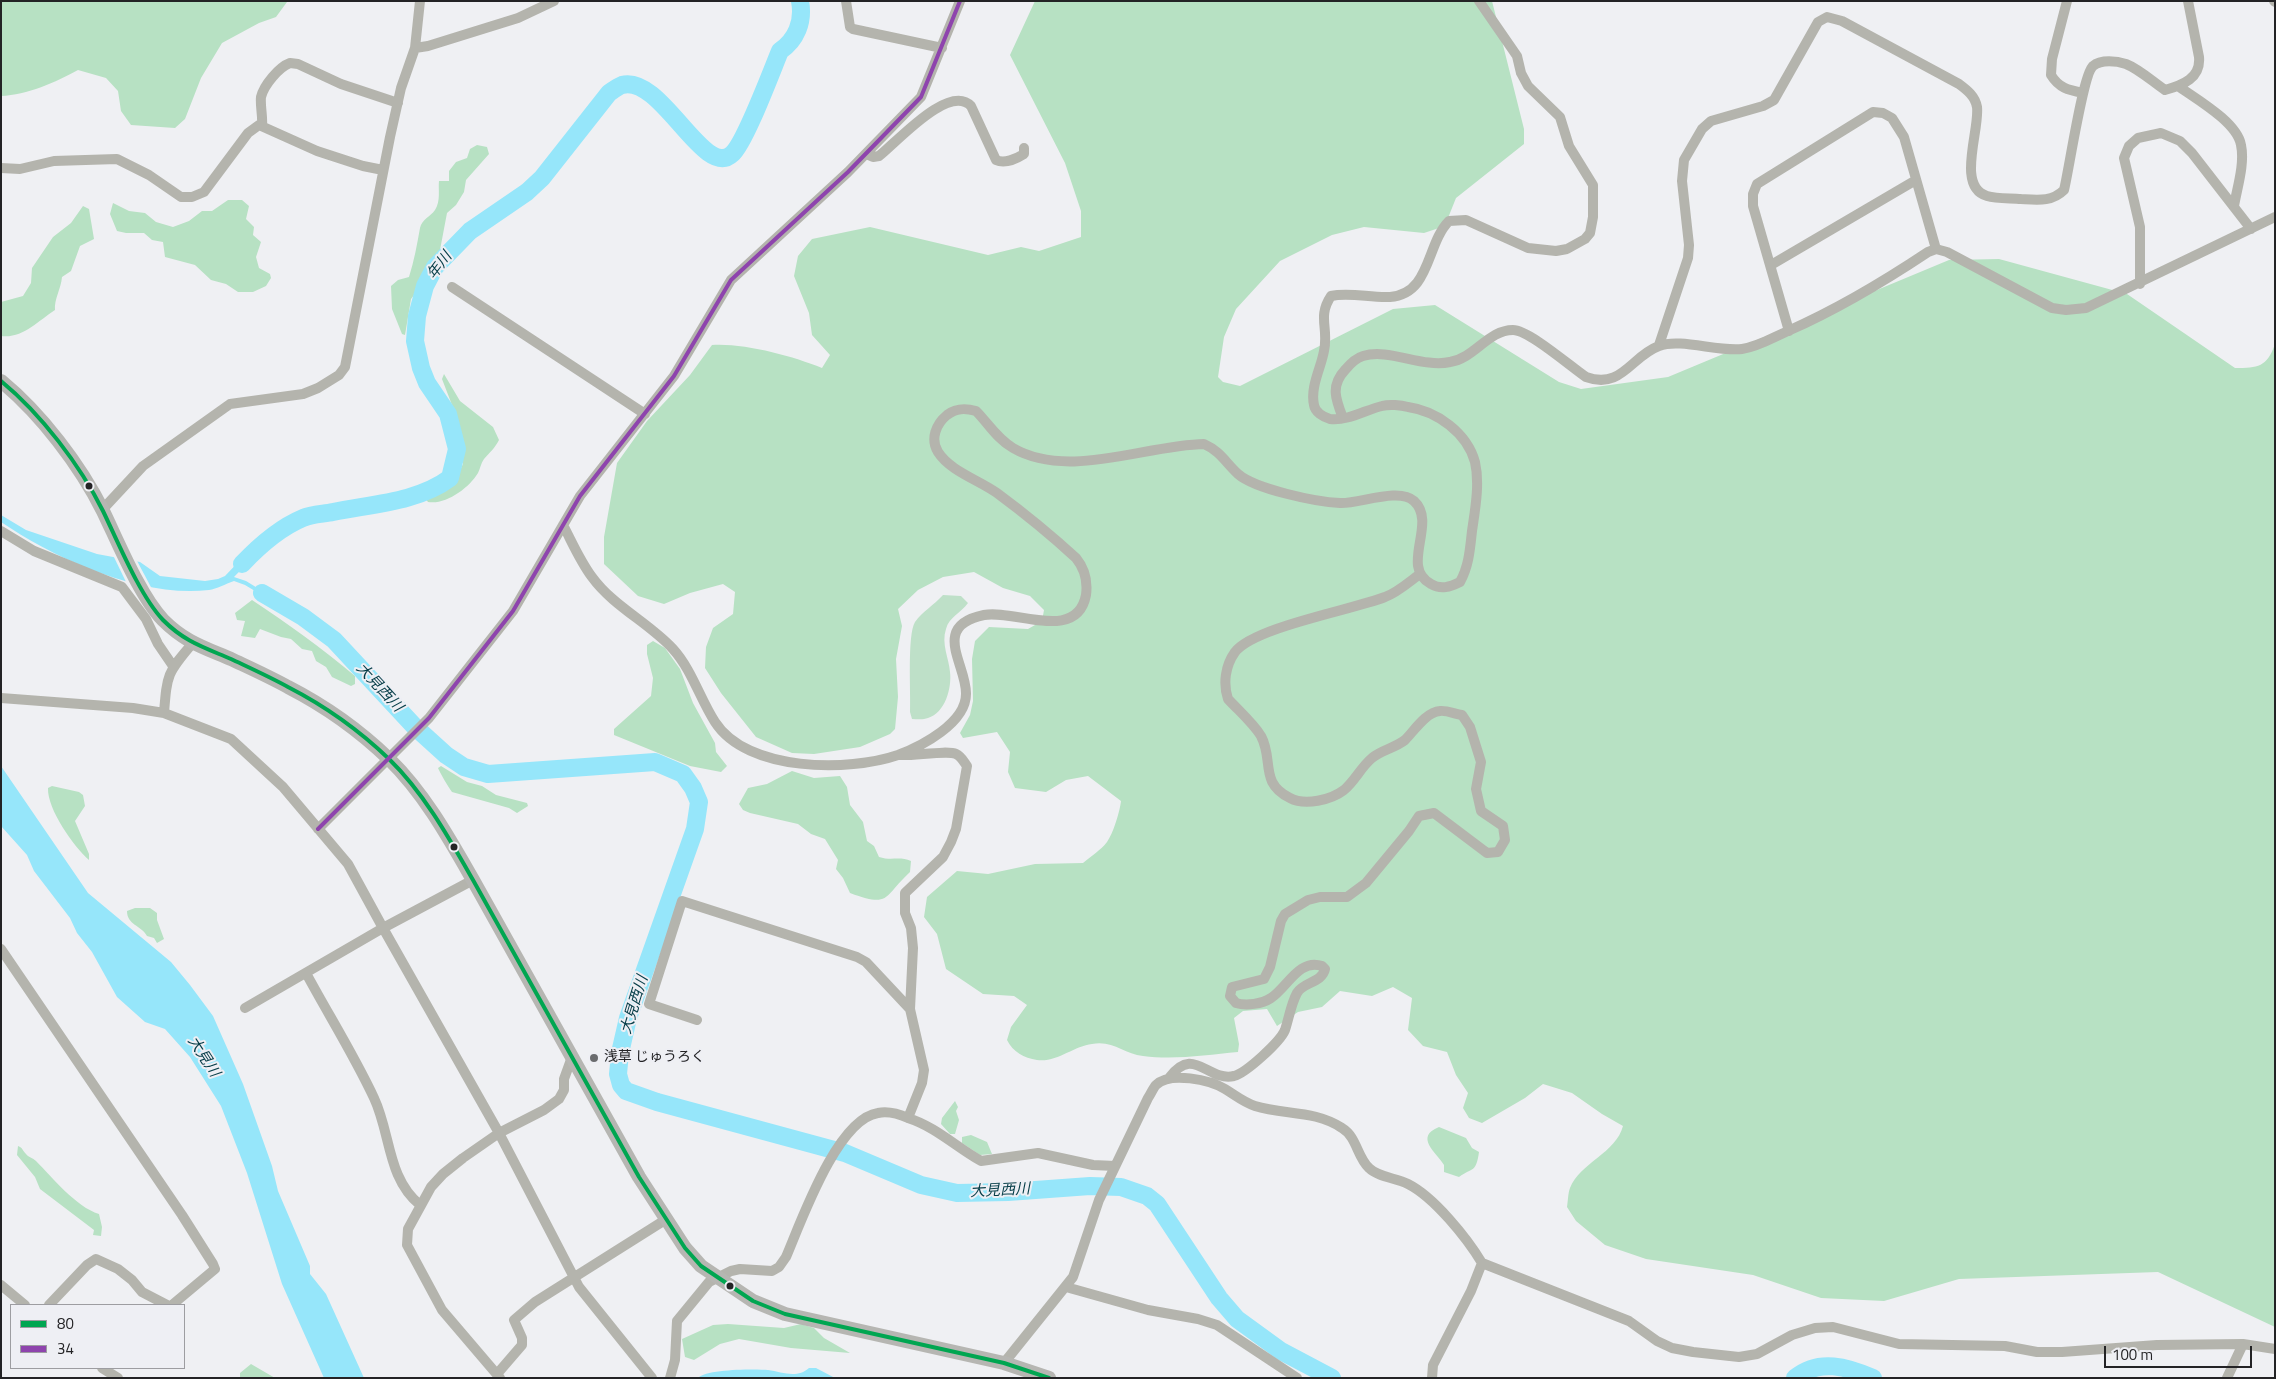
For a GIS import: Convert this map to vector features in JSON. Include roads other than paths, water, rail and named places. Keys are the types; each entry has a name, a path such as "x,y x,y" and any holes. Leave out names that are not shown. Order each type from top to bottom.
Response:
{"main road":[{"path":"1,381 21,398 58,442 87,482 142,589 161,618 192,644 239,663 309,699 349,725 390,760 420,796 449,839 473,880 664,1220 701,1266 752,1301 785,1314 1004,1364 1049,1378"}],"street":[{"path":"102,510 143,466 230,404 303,394 318,388 339,374 345,366 398,103 415,48 420,1"},
{"path":"415,48 428,46 518,18 554,1"},
{"path":"846,1 850,27 853,29 942,48"},
{"path":"318,829 390,760 430,718 513,611 580,496 674,376 731,280 866,154 921,97 960,1"},
{"path":"563,525 593,578 674,650 695,683 716,724 745,749 782,762 813,764 870,762 899,754 932,738 946,728 960,713 966,695 965,679 955,650 955,637 962,626 985,615 1063,621 1078,612 1086,596 1086,571 1076,558 998,494 950,464 936,450 934,440 939,423 946,415 956,410 976,411 995,434 1013,449 1052,461 1084,462 1204,444 1219,452 1238,474 1261,486 1298,496 1342,503 1390,495 1408,498 1413,500 1421,512 1422,532 1418,562 1420,574 1428,583 1442,588 1460,582 1465,573 1475,511 1476,474 1470,451 1446,421 1422,409 1383,406 1335,420 1325,417 1318,412 1313,403 1326,338 1322,313 1324,305 1331,296 1340,294 1391,296 1405,293 1414,287 1422,276 1442,227 1449,221 1466,220 1528,248 1543,251 1567,249 1590,234 1593,217 1593,193 1590,178 1570,146 1560,117 1528,86 1521,73 1517,56 1479,1"},
{"path":"2066,1 2050,75 2058,85 2067,90 2083,93"},
{"path":"1659,345 1688,258 1689,245 1682,181 1684,160 1702,129 1711,121 1763,106 1774,100 1818,22 1827,17 1842,21 1959,84 1972,94 1977,106 1977,126 1971,160 1971,178 1976,188 1985,196 2046,200 2057,198 2064,190 2083,93 2092,67 2099,63 2112,61 2127,64 2165,90 2178,86 2195,76 2200,66 2188,1"},
{"path":"262,126 261,97 264,90 281,69 290,63 298,64 363,93 398,103"},
{"path":"2178,86 2231,126 2240,139 2242,156 2234,206"},
{"path":"866,154 873,157 879,156 928,112 961,100 971,106 996,160 1004,162 1019,158 1024,154 1024,148"},
{"path":"1789,331 1753,206 1753,194 1757,184 1873,112 1883,113 1892,118 1899,126 1904,137 1936,249"},
{"path":"1,168 20,169 54,161 117,159 149,175 181,197 192,197 204,192 248,133 254,127 262,126 317,151 363,166 384,170"},
{"path":"2140,284 2140,227 2124,158 2129,146 2138,138 2156,134 2170,136 2180,141 2192,153 2251,229"},
{"path":"1771,265 1916,180"},
{"path":"1343,418 1335,395 1336,381 1353,361 1362,356 1378,355 1434,363 1449,363 1460,360 1493,335 1515,330 1529,335 1586,377 1602,381 1622,374 1637,360 1659,345 1680,344 1721,350 1744,349 1820,318 1881,283 1928,252 1936,249 1947,252 2037,302 2052,308 2066,310 2086,308 2140,284 2275,217"},
{"path":"452,287 644,414"},
{"path":"1,531 34,551 122,587 146,619 158,644 173,666"},
{"path":"1004,1364 1073,1277 1099,1200 1156,1085 1169,1078 1182,1065 1200,1064 1226,1076 1235,1076 1248,1068 1275,1044 1284,1031 1297,993 1321,977 1325,969 1322,966 1311,965 1298,972 1273,997 1260,1003 1236,1003 1230,996 1232,987 1264,979 1270,967 1281,921 1285,914 1308,900 1320,897 1347,897 1366,883 1419,816 1434,813 1487,853 1498,852 1505,840 1503,826 1481,811 1476,789 1481,762 1470,727 1462,715 1439,711 1429,715 1403,741 1372,758 1344,790 1330,798 1312,801 1299,800 1292,799 1276,790 1267,771 1266,749 1258,730 1228,699 1226,693 1225,683 1229,663 1236,652 1249,641 1265,633 1387,597 1420,574"},
{"path":"164,714 168,676 173,666 192,644"},
{"path":"5,698 133,708 164,714 231,739 242,747 283,787 348,864 499,1133 574,1277 610,1327 652,1378"},
{"path":"899,754 911,756 954,753 961,757 966,766 956,829 951,842 943,857 904,892 905,908 911,928 913,948 910,1009 924,1070 922,1083 908,1118"},
{"path":"245,1008 384,928 473,880"},
{"path":"697,1020 649,1004 682,901 857,957 866,962 910,1009"},
{"path":"1,949 213,1264 215,1269 173,1304"},
{"path":"306,973 374,1096 383,1118 392,1164 396,1174 409,1194 420,1205"},
{"path":"572,1057 564,1079 564,1090 559,1099 544,1110 499,1133 463,1158 431,1187 420,1205 408,1229 407,1245 442,1310 499,1376 522,1345 522,1338 514,1320 517,1316 664,1220"},
{"path":"1169,1078 1196,1079 1211,1083 1237,1099 1254,1106 1316,1116 1342,1127 1350,1134 1356,1148 1370,1169 1397,1179 1424,1193 1473,1248 1482,1263 1629,1321 1657,1341 1672,1348 1739,1357 1757,1354 1792,1336 1815,1328 1833,1327 1899,1344 2005,1346 2036,1352 2243,1344 2275,1349"},
{"path":"670,1378 675,1360 677,1320 709,1282 718,1277 740,1269 772,1271 779,1267 786,1257 828,1164 843,1138 858,1123 877,1113 888,1112 908,1118 935,1130 981,1161 1038,1153 1114,1169"},
{"path":"50,1304 87,1265 96,1259 118,1269 132,1280 142,1292 165,1304"},
{"path":"1432,1378 1433,1365 1471,1291 1482,1263"},
{"path":"1,1285 24,1304"},
{"path":"1066,1287 1148,1310 1198,1319 1217,1325 1297,1378"},
{"path":"2227,1378 2243,1344"},
{"path":"104,1369 118,1378"}],"water":[{"path":"1,515 26,530 97,554 140,562 160,576 205,581 218,579 225,576 244,556 257,546 260,550 234,577 246,581 282,603 280,606 245,585 234,581 209,590 183,591 127,582 73,562 47,549 1,522"},
{"name":"大見川","path":"1,766 88,893 171,962 213,1016 243,1084 272,1166 278,1191 310,1266 310,1274 326,1294 364,1378 324,1378 282,1284 247,1173 221,1106 190,1057 165,1029 145,1022 117,997 92,952 77,933 70,918 34,871 27,855 1,826"},
{"path":"809,1368 816,1368 835,1378 698,1378 710,1373 731,1370 768,1370 794,1374"}],"waterway":[{"name":"年川","path":"242,564 270,538 303,518 409,497 437,486 450,478 457,449 448,414 427,383 421,368 415,341 417,316 425,286 435,267 470,231 527,192 542,178 609,93 622,85 637,86 652,95 708,153 721,158 732,154 751,122 780,51 786,47 798,30 801,16 800,1"},
{"name":"大見西川","path":"262,593 303,617 334,640 414,726 446,755 464,767 488,774 655,762 683,774 693,788 699,802 695,829 628,1018 620,1053 618,1074 621,1085 626,1091 657,1102 845,1153 921,1185 957,1193 1008,1192 1090,1186 1121,1187 1147,1196 1157,1204 1219,1298 1237,1319 1281,1351 1332,1378"},
{"name":"大見西川","path":"1795,1378 1804,1372 1824,1366 1844,1368 1873,1378"}],"place":[{"name":"浅草 じゅうろく","path":"594,1058"}]}
